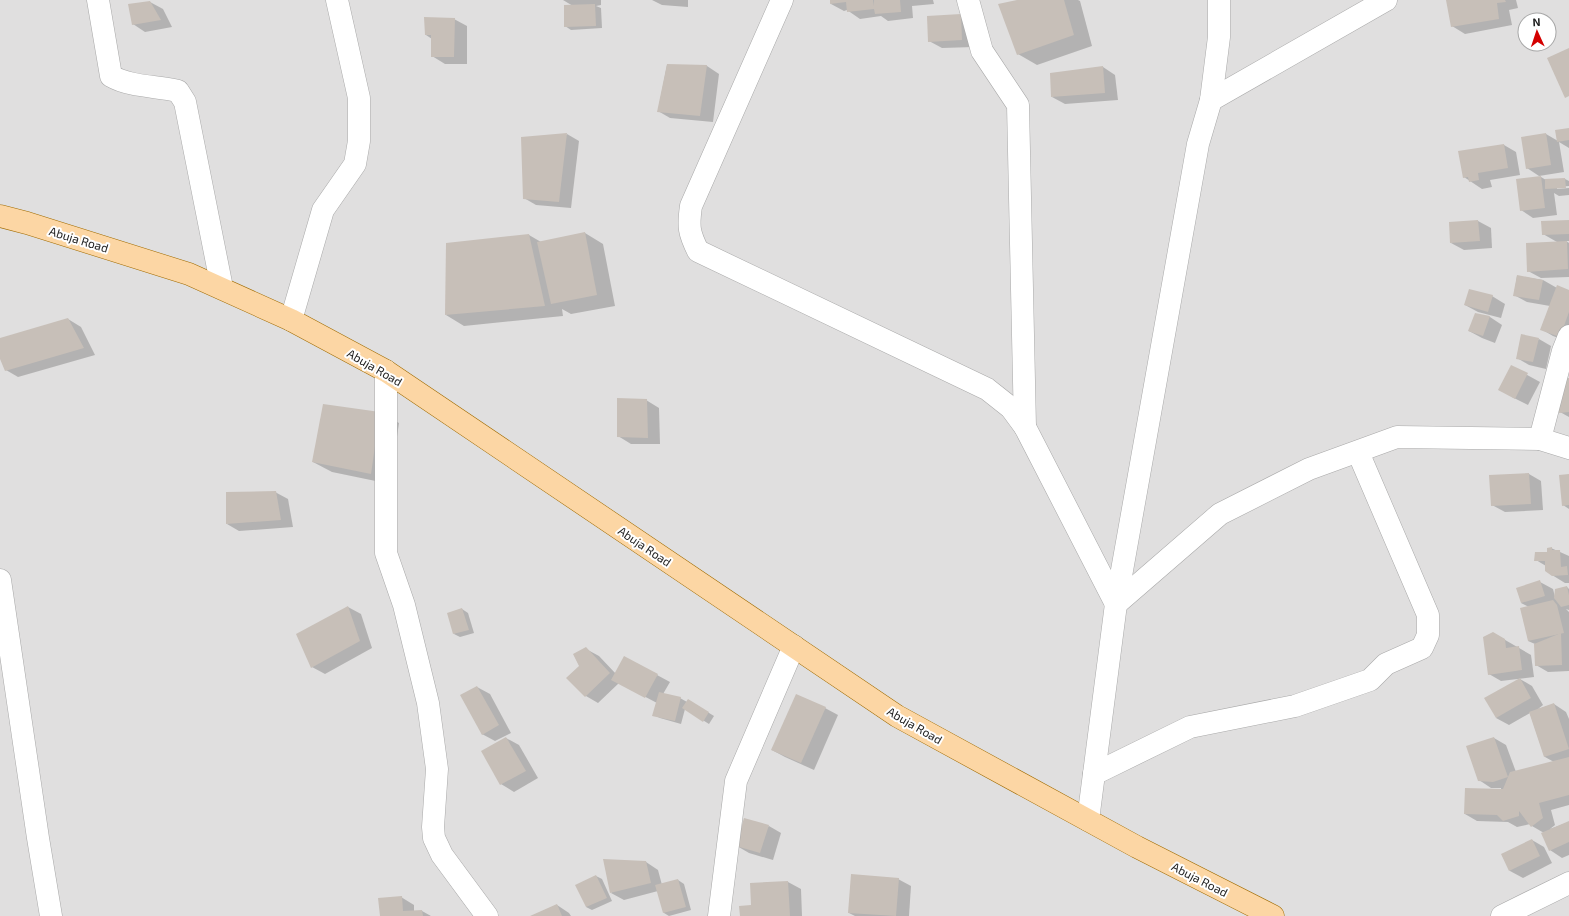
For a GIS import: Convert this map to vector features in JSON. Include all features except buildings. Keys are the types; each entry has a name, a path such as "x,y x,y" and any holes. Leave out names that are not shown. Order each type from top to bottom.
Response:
{"main road":[{"name":"Abuja Road","path":"0,216 27,223 189,274 291,320 386,371 897,716 1137,847 1269,915"}],"street":[{"path":"98,0 111,76 120,81 163,87 178,91 185,102 222,288"},
{"path":"291,320 323,210 355,164 360,141 359,98 337,0"},
{"path":"782,0 691,206 689,222 691,236 698,252 987,389 1011,408 1024,427 1116,604"},
{"path":"968,0 982,51 1018,104 1024,427"},
{"path":"1088,820 1116,604 1198,144 1211,100 1219,37 1219,0"},
{"path":"1211,100 1386,0"},
{"path":"1540,439 1563,351 1569,336"},
{"path":"386,371 386,553 404,605 428,703 437,769 433,827 434,838 442,855 487,916"},
{"path":"1116,604 1220,514 1309,469 1397,437 1540,439 1569,448"},
{"path":"1094,774 1190,727 1295,706 1370,680 1386,664 1422,648 1428,634 1428,615 1358,452"},
{"path":"0,580 51,916"},
{"path":"718,916 736,782 794,646"},
{"path":"1502,916 1569,883"}],"shaded area":[{"path":"0,0 1569,0 1569,916 0,916"}]}
